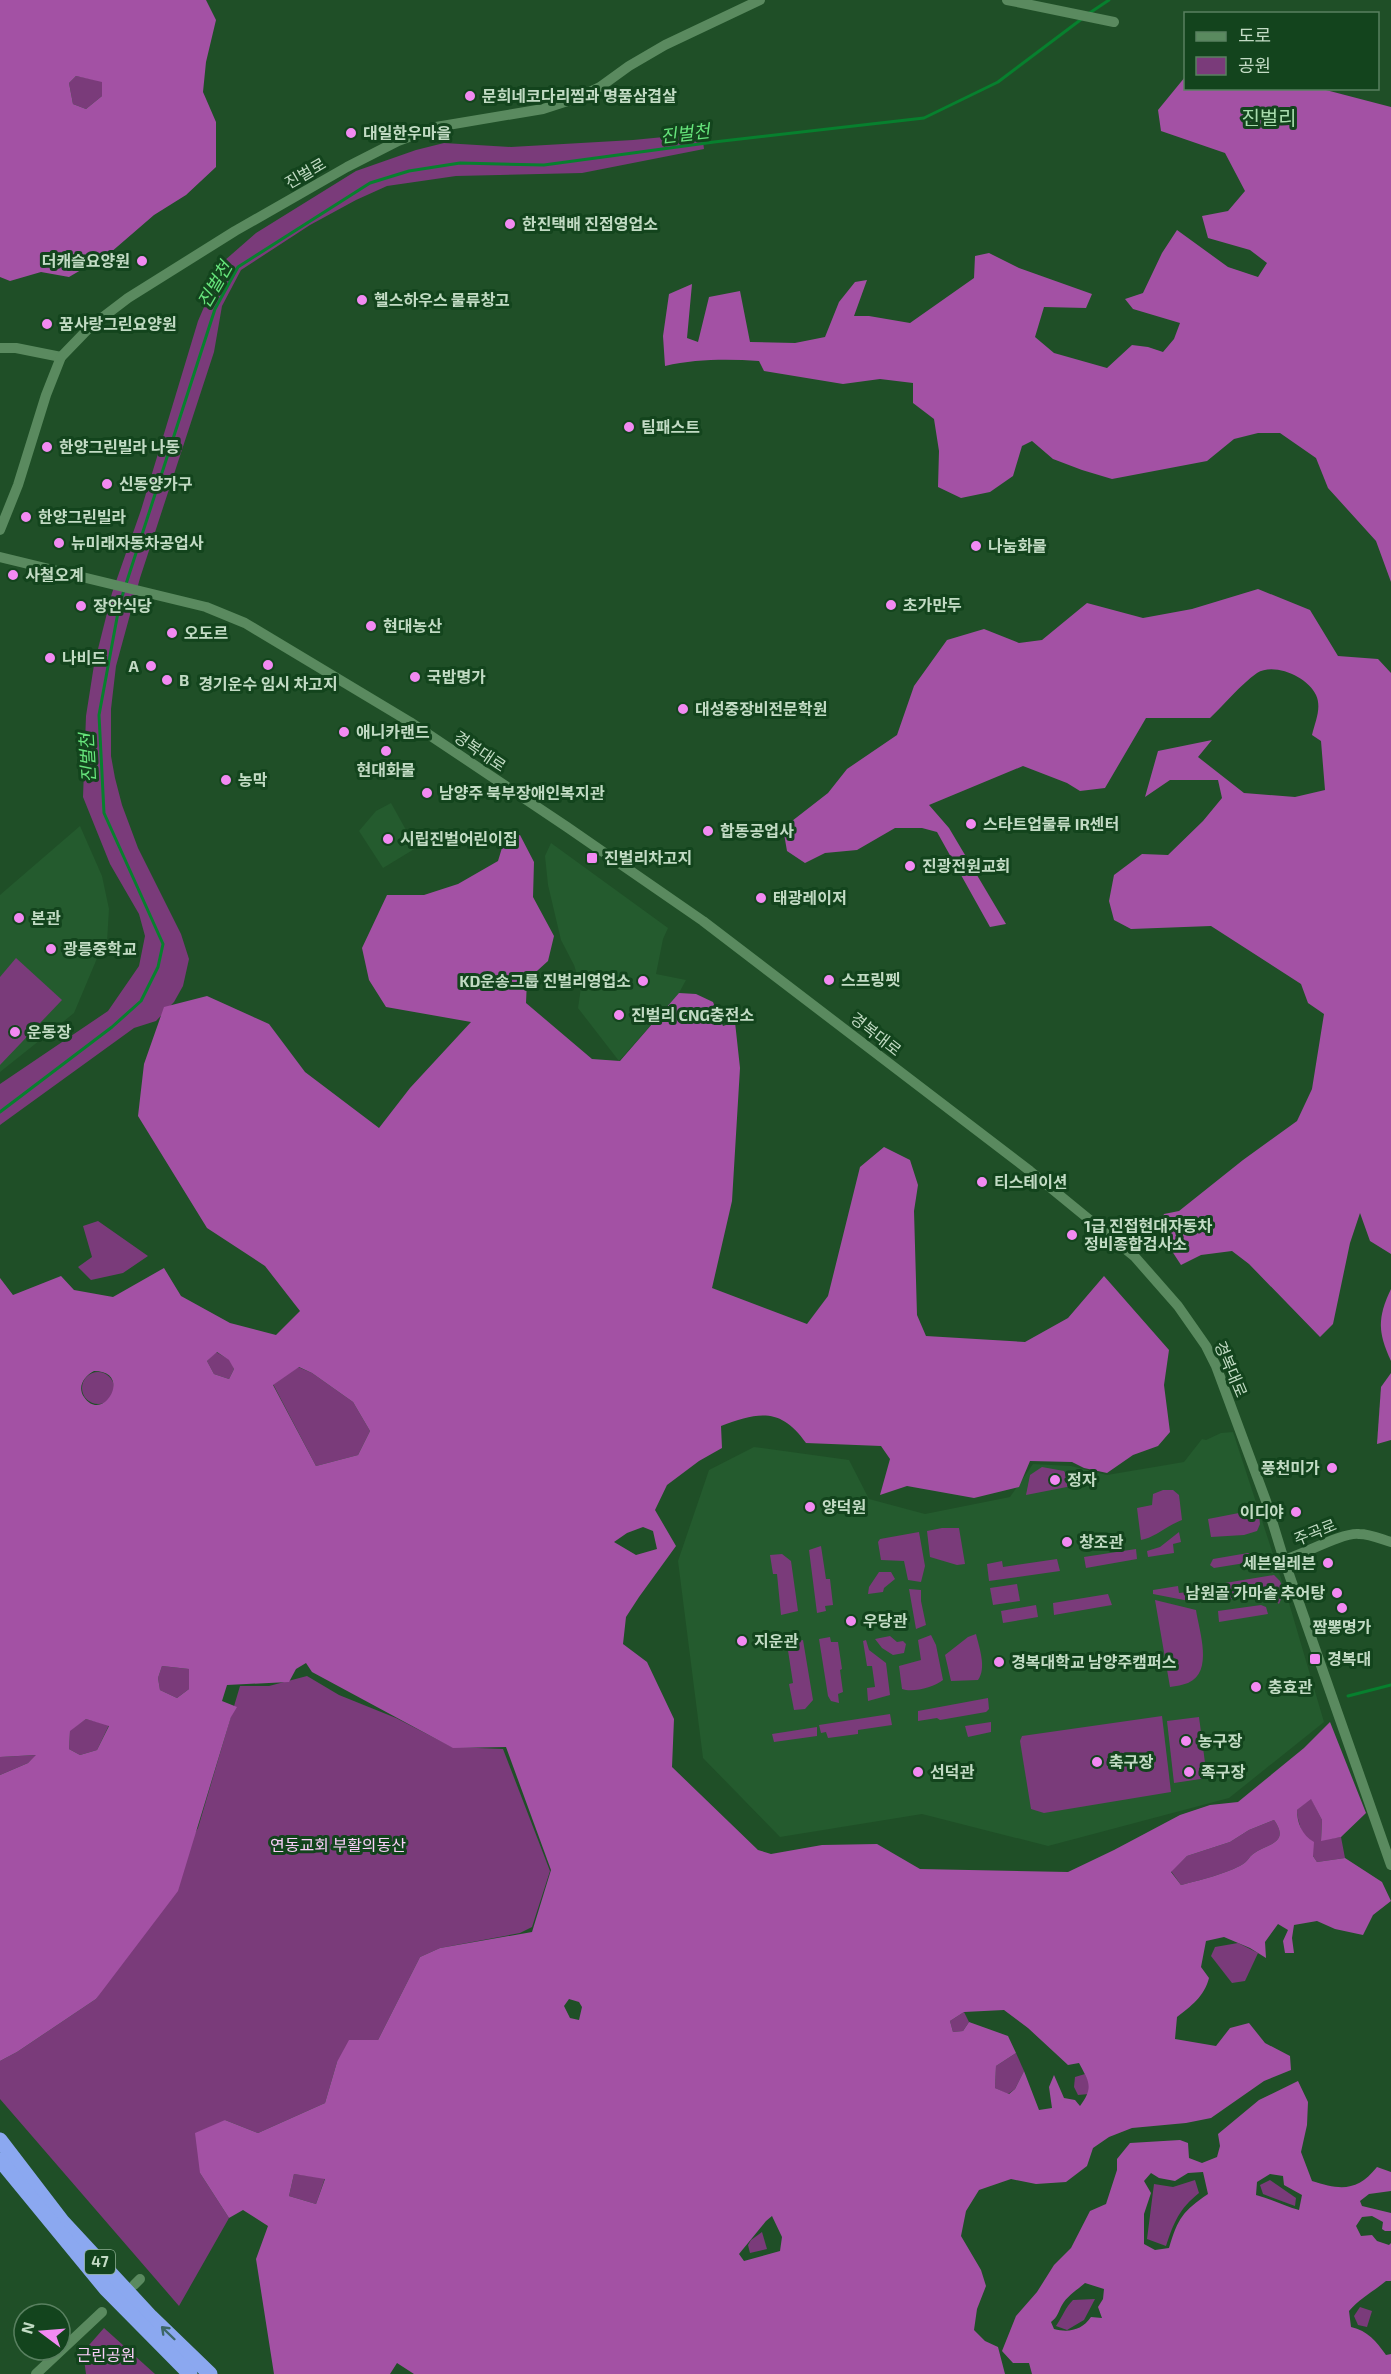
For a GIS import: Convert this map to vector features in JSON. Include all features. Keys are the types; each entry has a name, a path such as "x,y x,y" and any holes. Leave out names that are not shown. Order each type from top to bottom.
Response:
{"highway":[{"name":"47","path":"0,2140 62,2221 151,2317 210,2374"},
{"name":"47","path":"0,2160 106,2289 190,2374"}],"street":[{"name":"진벌로","path":"0,530 18,485 46,395 62,357 90,327 128,298 235,231 398,141 436,127 543,109 577,98 600,87 629,66 665,45 760,0"},
{"path":"1006,0 1100,17 1114,22"},
{"path":"0,348 16,348 62,357"},
{"name":"경복대로","path":"0,556 206,607 245,623 272,638 410,722 658,888 1030,1171 1135,1257 1178,1306 1206,1346 1216,1366 1266,1501 1284,1560 1391,1865"},
{"name":"주곡로","path":"1284,1560 1351,1534 1366,1535 1391,1542"},
{"path":"36,2374 102,2312"}],"shaded area":[{"path":"0,0 206,0 216,20 206,62 203,92 216,122 216,167 186,195 154,215 110,253 69,277 41,272 10,281 0,277","holes":["76,76 102,82 102,96 86,109 73,104 69,83"]},
{"path":"1184,78 1184,90 1326,90 1391,107 1391,582 1376,541 1328,488 1316,458 1280,433 1258,433 1234,439 1207,461 1112,479 1053,459 1032,441 1022,446 1013,476 990,492 961,498 938,487 939,451 934,419 913,403 913,383 880,379 843,384 764,371 759,361 712,360 665,366 663,336 669,294 692,284 687,338 698,342 709,297 740,291 750,342 795,343 825,337 839,302 855,282 867,280 854,316 869,316 910,323 974,278 975,256 989,253 1019,268 1092,294 1086,308 1044,307 1035,337 1054,353 1107,368 1132,345 1163,352 1174,339 1180,323 1133,309 1125,299 1143,293 1162,253 1177,230 1228,267 1258,277 1267,263 1250,250 1208,238 1202,216 1228,211 1245,191 1225,153 1161,131 1158,110"},
{"path":"1258,589 1310,610 1338,656 1378,659 1391,673 1391,1254 1370,1241 1360,1213 1350,1243 1333,1324 1320,1337 1249,1264 1232,1251 1201,1255 1181,1265 1157,1228 1164,1214 1179,1211 1297,1121 1312,1089 1324,1014 1308,1003 1301,984 1211,926 1131,929 1114,920 1109,901 1114,875 1142,854 1168,855 1203,821 1222,798 1218,780 1170,780 1145,797 1158,751 1212,740 1198,757 1244,793 1295,797 1325,790 1321,741 1312,735 1318,700 1306,682 1281,670 1264,670 1245,683 1210,718 1146,718 1105,788 1080,791 1067,783 1023,766 929,805 949,828 1006,924 990,927 937,832 922,828 895,828 857,850 825,853 805,863 787,851 783,828 828,793 847,769 897,735 914,686 947,640 984,629 1019,643 1042,640 1087,603 1143,618 1192,609"},
{"name":"시립진벌어린이집","path":"391,803 416,848 383,868 359,831 376,811"},
{"name":"광릉중학교","path":"80,826 102,876 109,909 107,942 98,956 74,1013 0,1072 0,895"},
{"path":"520,835 534,862 533,897 554,936 548,961 527,980 526,1003 592,1059 620,1061 679,993 696,994 713,1002 723,1026 735,1022 740,1068 732,1201 712,1288 807,1324 828,1296 860,1167 884,1147 910,1160 918,1185 914,1211 917,1315 926,1336 1025,1342 1068,1318 1104,1276 1169,1350 1164,1385 1170,1432 1158,1446 1133,1455 1107,1473 1084,1468 1072,1462 1030,1461 1019,1487 974,1498 907,1486 880,1495 890,1459 881,1446 806,1443 787,1423 768,1416 746,1418 721,1426 722,1448 699,1461 667,1485 655,1510 676,1546 626,1617 623,1644 647,1662 674,1719 672,1767 758,1850 771,1854 822,1845 877,1844 920,1869 1068,1872 1180,1815 1210,1805 1238,1802 1304,1748 1330,1722 1366,1813 1341,1837 1321,1841 1322,1820 1311,1799 1297,1810 1301,1828 1314,1842 1313,1856 1317,1862 1345,1858 1382,1882 1391,1901 1373,1915 1363,1935 1335,1929 1317,1921 1294,1925 1292,1938 1294,1953 1285,1953 1283,1941 1288,1930 1278,1924 1265,1942 1266,1958 1224,1937 1206,1941 1201,1967 1209,1978 1207,1985 1196,2000 1177,2017 1175,2039 1216,2046 1230,2028 1249,2023 1265,2043 1290,2056 1291,2070 1264,2081 1211,2118 1186,2123 1132,2128 1109,2137 1093,2148 1087,2166 1066,2182 1036,2184 1011,2179 979,2190 966,2211 961,2236 981,2270 986,2286 977,2309 974,2330 985,2341 998,2347 1005,2374 414,2374 397,2363 390,2374 274,2374 256,2259 268,2226 243,2210 229,2218 200,2173 195,2133 225,2120 258,2133 325,2103 337,2062 349,2040 378,2040 420,1957 440,1948 532,1932 551,1870 506,1747 453,1748 312,1672 306,1663 296,1669 289,1682 227,1685 222,1701 237,1707 231,1717 178,1891 96,1999 0,2061 0,1775 28,1763 36,1755 0,1757 0,1278 13,1295 61,1276 74,1290 113,1297 164,1268 181,1296 230,1323 276,1335 300,1311 265,1266 207,1228 138,1116 144,1064 164,1007 207,996 269,1024 305,1072 379,1128 410,1088 471,1022 386,1007 369,980 362,948 387,895 424,895 458,884 498,861 505,838","holes":["217,1352 229,1360 234,1369 229,1379 214,1374 207,1361","299,1367 312,1373 353,1402 370,1431 358,1455 316,1466 273,1385","94,1371 106,1373 112,1379 113,1387 106,1401 99,1405 92,1404 84,1397 81,1386 87,1376","643,1527 653,1531 657,1549 636,1555 614,1542 627,1533","162,1666 189,1669 189,1689 177,1698 160,1690 158,1678","86,1719 109,1726 97,1750 80,1755 69,1749 70,1731","1274,1820 1279,1828 1278,1839 1253,1854 1243,1864 1221,1874 1181,1885 1171,1872 1187,1856 1230,1842 1249,1830","569,1999 579,2002 582,2007 579,2020 570,2018 564,2006","1004,2010 1028,2028 1068,2065 1079,2063 1087,2080 1087,2094 1080,2106 1075,2100 1064,2098 1054,2075 1049,2087 1052,2108 1039,2110 1024,2071 1015,2089 1009,2094 995,2088 996,2066 1016,2053 1008,2036 969,2022 963,2031 953,2032 950,2021 964,2012","294,2174 325,2179 316,2204 289,2196","772,2216 782,2237 780,2251 744,2261 739,2254"]},
{"name":"KD운송그룹 진벌리영업소","path":"551,843 668,928 663,939 656,974 686,980 679,993 619,1061 578,1008 581,987 574,965 561,940 548,885 545,856"},
{"path":"1391,1289 1391,1361 1382,1334 1381,1317"},
{"path":"1391,1373 1391,1440 1377,1444 1381,1387"},
{"name":"경복대학교 남양주캠퍼스","path":"1233,1432 1289,1603 1324,1722 1229,1798 1048,1846 922,1814 780,1837 703,1758 678,1561 709,1470 754,1447 849,1460 869,1499 925,1514 1010,1497 1033,1464 1071,1466 1107,1475 1184,1462 1202,1439 1206,1440 1221,1433"},
{"path":"1298,2081 1308,2102 1307,2125 1301,2152 1312,2181 1331,2186 1348,2187 1362,2181 1377,2167 1391,2172 1391,2191 1369,2194 1360,2201 1362,2206 1391,2213 1391,2231 1382,2229 1383,2222 1372,2216 1362,2217 1356,2226 1361,2236 1372,2235 1377,2241 1389,2245 1391,2243 1391,2281 1386,2281 1349,2311 1351,2327 1371,2337 1386,2355 1391,2354 1391,2374 1032,2374 1029,2363 1013,2363 1002,2351 1016,2316 1037,2292 1054,2265 1071,2248 1090,2211 1106,2204 1117,2170 1117,2159 1130,2143 1180,2140 1188,2143 1189,2158 1202,2163 1217,2157 1220,2146 1218,2134 1259,2100","holes":["1203,2172 1208,2194 1182,2216 1169,2248 1155,2250 1144,2244 1144,2214 1151,2193 1144,2181 1151,2173 1159,2178 1175,2181 1188,2173","1270,2174 1283,2176 1284,2185 1302,2195 1299,2210 1256,2195 1257,2182","1085,2283 1104,2289 1103,2299 1098,2307 1102,2318 1091,2317 1084,2325 1075,2329 1065,2331 1054,2329 1051,2322 1067,2299"]}],"green space":[{"path":"76,76 102,81 102,96 86,109 73,104 69,83"},
{"path":"699,126 704,149 582,173 456,176 387,186 310,225 241,270 222,306 214,352 140,578 116,666 111,709 111,756 122,805 138,848 181,934 189,959 183,986 174,1002 156,1021 134,1028 0,1125 0,1084 108,1011 139,966 145,936 139,914 110,864 83,797 86,716 94,665 112,593 141,510 198,321 224,261 256,233 356,171 416,150 444,143 511,147 633,140 674,136"},
{"name":"운동장","path":"16,958 62,1000 0,1065 0,977"},
{"path":"98,1221 148,1256 123,1273 91,1280 78,1267 92,1257 83,1226"},
{"path":"216,1352 230,1360 234,1369 229,1379 214,1374 207,1361"},
{"path":"298,1367 312,1373 353,1402 370,1431 358,1455 316,1466 273,1384"},
{"path":"98,1372 110,1376 114,1388 110,1400 98,1404 86,1400 82,1388 86,1376"},
{"path":"1042,1467 1064,1471 1072,1486 1026,1495 1030,1475"},
{"path":"1163,1490 1173,1490 1179,1495 1182,1520 1141,1540 1137,1508 1152,1505 1153,1494"},
{"path":"1244,1512 1259,1516 1260,1524 1257,1531 1244,1535 1211,1537 1208,1519"},
{"path":"959,1528 965,1564 957,1565 930,1557 927,1531"},
{"path":"919,1532 925,1566 921,1582 908,1580 904,1561 881,1560 878,1542 880,1539"},
{"path":"1179,1532 1181,1542 1173,1544 1174,1553 1148,1557 1147,1551 1160,1547"},
{"path":"821,1546 826,1579 830,1579 833,1605 825,1606 826,1611 817,1613 809,1550"},
{"path":"1136,1549 1137,1559 1086,1568 1084,1557"},
{"path":"782,1554 791,1561 798,1611 781,1615 777,1574 773,1574 770,1555"},
{"path":"1251,1554 1252,1559 1245,1563 1214,1568 1210,1565 1213,1559"},
{"path":"1057,1559 1060,1571 989,1581 987,1564 1002,1561 1003,1567"},
{"path":"879,1572 891,1572 895,1579 884,1588 883,1592 868,1594 869,1587"},
{"path":"1274,1575 1280,1581 1284,1592 1279,1604 1269,1594 1217,1601 1216,1590 1219,1584"},
{"path":"1017,1584 1020,1601 993,1605 990,1588"},
{"path":"1178,1586 1179,1593 1188,1592 1189,1601 1153,1594 1153,1590"},
{"path":"909,1589 921,1590 926,1625 916,1629"},
{"path":"1108,1594 1112,1605 1054,1615 1053,1603"},
{"path":"1155,1600 1196,1610 1202,1639 1203,1661 1196,1678 1188,1683 1170,1687"},
{"path":"1036,1605 1038,1617 1003,1623 1001,1611"},
{"path":"1261,1605 1266,1607 1268,1614 1219,1622 1218,1611"},
{"path":"976,1634 981,1657 981,1675 978,1680 951,1681 945,1655 968,1637"},
{"path":"931,1635 936,1645 943,1680 923,1689 902,1689 899,1666 921,1660 918,1640"},
{"path":"890,1636 897,1642 903,1641 906,1644 904,1653 893,1655 882,1648 875,1639"},
{"path":"830,1637 831,1642 838,1642 842,1669 840,1670 843,1692 838,1694 839,1703 831,1701 828,1696 819,1639"},
{"path":"803,1640 813,1700 805,1709 794,1710 789,1684 793,1683 787,1644"},
{"path":"866,1640 869,1650 886,1663 890,1695 868,1701 867,1688 875,1687 872,1666 867,1666 863,1641"},
{"path":"162,1666 189,1669 189,1689 177,1698 160,1690 158,1678"},
{"name":"연동교회 부활의동산","path":"307,1676 339,1695 396,1718 452,1747 503,1749 550,1871 532,1927 520,1933 440,1948 420,1957 378,2040 337,2062 325,2103 258,2133 225,2120 200,2173 229,2218 179,2306 0,2099 0,2061 96,1999 198,1828 240,1686 269,1686"},
{"path":"988,1698 989,1709 986,1712 940,1720 937,1718 918,1721 918,1711"},
{"path":"890,1714 892,1725 858,1730 858,1734 828,1738 826,1732 821,1733 819,1725"},
{"name":"축구장","path":"1162,1716 1171,1792 1044,1813 1031,1809 1020,1741 1022,1736"},
{"name":"농구장","path":"1199,1717 1207,1778 1174,1783 1167,1721"},
{"path":"86,1719 109,1725 97,1750 80,1755 69,1749 70,1730"},
{"path":"991,1722 991,1732 968,1737 965,1726"},
{"path":"817,1727 817,1736 774,1742 772,1734"},
{"path":"37,1755 28,1763 0,1775 0,1757"},
{"path":"1311,1798 1322,1820 1321,1840 1341,1837 1345,1858 1317,1862 1314,1857 1301,1829 1297,1810"},
{"path":"1274,1820 1279,1828 1278,1839 1237,1867 1181,1885 1171,1871 1187,1856 1230,1842 1249,1830"},
{"path":"1238,1943 1258,1953 1245,1981 1232,1983 1211,1956 1215,1947"},
{"path":"964,2012 969,2022 963,2031 953,2032 950,2021"},
{"path":"1016,2053 1024,2071 1015,2089 1008,2094 995,2088 996,2066"},
{"path":"1085,2074 1089,2082 1089,2094 1078,2095 1074,2087 1075,2077"},
{"path":"294,2174 325,2178 316,2204 289,2196"},
{"path":"1195,2180 1199,2193 1178,2216 1166,2246 1147,2239 1154,2184 1173,2187"},
{"path":"1270,2180 1296,2198 1295,2206 1263,2194 1260,2185"},
{"path":"762,2232 767,2249 750,2253 748,2245"},
{"path":"1095,2299 1084,2320 1067,2330 1056,2326 1073,2300"},
{"path":"1360,2307 1372,2311 1367,2327 1358,2325 1354,2316"},
{"name":"근린공원","path":"104,2328 155,2374 86,2374 83,2352"}],"waterway":[{"name":"진벌천","path":"1088,14 1109,0"},
{"name":"진벌천","path":"126,584 215,309 238,267 370,183 409,171 460,163 544,165 714,142 924,118 998,82 1083,18"},
{"name":"진벌천","path":"0,1112 112,1027 141,1001 158,967 163,944 104,813 99,715 124,590"},
{"path":"1348,1696 1391,1685"}],"place":[{"name":"문희네코다리찜과 명품삼겹살","path":"470,96"},
{"name":"대일한우마을","path":"351,133"},
{"name":"한진택배 진접영업소","path":"510,224"},
{"name":"더캐슬요양원","path":"142,261"},
{"name":"헬스하우스 물류창고","path":"362,300"},
{"name":"꿈사랑그린요양원","path":"47,324"},
{"name":"팀패스트","path":"629,427"},
{"name":"한양그린빌라 나동","path":"47,447"},
{"name":"신동양가구","path":"107,484"},
{"name":"한양그린빌라","path":"26,517"},
{"name":"뉴미래자동차공업사","path":"59,543"},
{"name":"나눔화물","path":"976,546"},
{"name":"사철오계","path":"13,575"},
{"name":"초가만두","path":"891,605"},
{"name":"장안식당","path":"81,606"},
{"name":"현대농산","path":"371,626"},
{"name":"오도르","path":"172,633"},
{"name":"나비드","path":"50,658"},
{"name":"경기운수 임시 차고지","path":"268,665"},
{"name":"A","path":"151,666"},
{"name":"국밥명가","path":"415,677"},
{"name":"B","path":"167,680"},
{"name":"대성중장비전문학원","path":"683,709"},
{"name":"애니카랜드","path":"344,732"},
{"name":"현대화물","path":"386,751"},
{"name":"농막","path":"226,780"},
{"name":"남양주 북부장애인복지관","path":"427,793"},
{"name":"스타트업물류 IR센터","path":"971,824"},
{"name":"합동공업사","path":"708,831"},
{"name":"시립진벌어린이집","path":"388,839"},
{"name":"진벌리차고지","path":"592,858"},
{"name":"진광전원교회","path":"910,866"},
{"name":"태광레이저","path":"761,898"},
{"name":"본관","path":"19,918"},
{"name":"광릉중학교","path":"51,949"},
{"name":"스프링펫","path":"829,980"},
{"name":"KD운송그룹 진벌리영업소","path":"643,981"},
{"name":"진벌리 CNG충전소","path":"619,1015"},
{"name":"운동장","path":"15,1032"},
{"name":"티스테이션","path":"982,1182"},
{"name":"1급 진접현대자동차 정비종합검사소","path":"1072,1235"},
{"name":"풍천미가","path":"1332,1468"},
{"name":"정자","path":"1055,1480"},
{"name":"양덕원","path":"810,1507"},
{"name":"이디야","path":"1296,1512"},
{"name":"창조관","path":"1067,1542"},
{"name":"세븐일레븐","path":"1328,1563"},
{"name":"남원골 가마솥 추어탕","path":"1337,1593"},
{"name":"짬뽕명가","path":"1342,1608"},
{"name":"우당관","path":"851,1621"},
{"name":"지운관","path":"742,1641"},
{"name":"경복대","path":"1315,1659"},
{"name":"경복대학교 남양주캠퍼스","path":"999,1662"},
{"name":"충효관","path":"1256,1687"},
{"name":"농구장","path":"1186,1741"},
{"name":"축구장","path":"1097,1762"},
{"name":"선덕관","path":"918,1772"},
{"name":"족구장","path":"1189,1772"}],"district":[{"name":"진벌리","path":"1269,118"}]}
